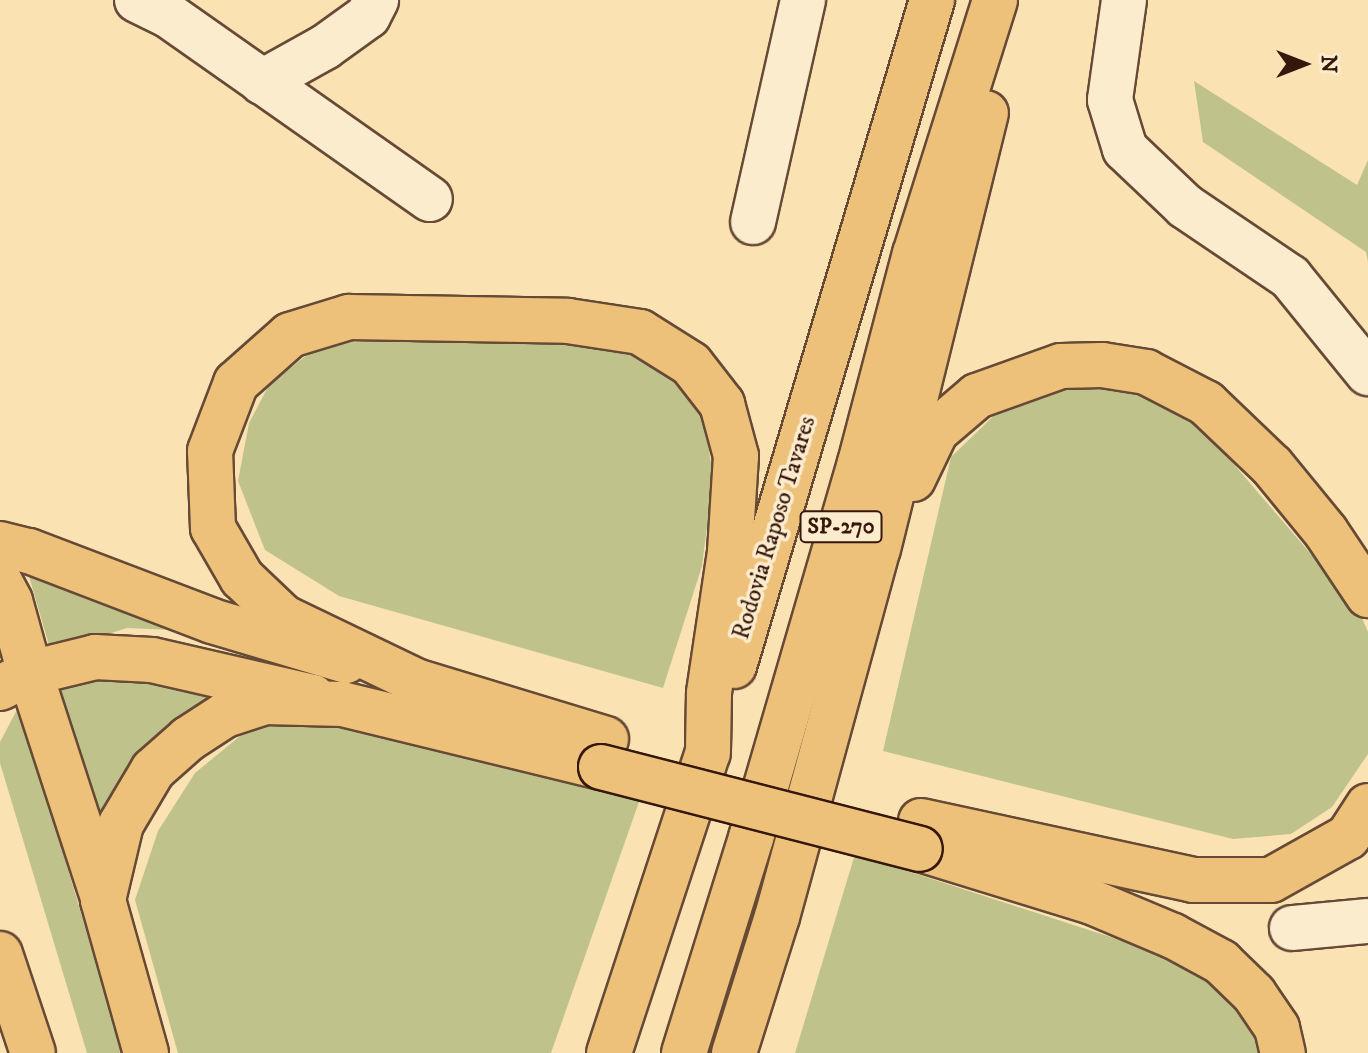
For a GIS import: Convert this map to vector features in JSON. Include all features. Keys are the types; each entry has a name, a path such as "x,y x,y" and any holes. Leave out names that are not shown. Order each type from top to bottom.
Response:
{"main road":[{"name":"Rodovia Raposo Tavares","path":"609,1053 708,753 932,0"},
{"name":"SP-270","path":"684,1053 708,982 856,478 915,254 995,0"},
{"path":"735,1051 777,917 878,549 969,190 1010,0"},
{"path":"418,682 283,617 242,578 213,528 210,451 236,383 290,335 349,317 568,321 640,332 691,364 722,404 736,456 730,552 709,693 708,753"},
{"path":"878,549 936,431 977,396 1061,366 1102,365 1146,372 1206,403 1272,466 1326,532 1368,595"},
{"path":"10,541 212,621 418,682 604,753"},
{"path":"0,582 10,601 15,680 103,900 146,1053"},
{"path":"15,680 95,657 152,660 342,704 604,753 920,835 1193,880 1271,880 1348,837 1368,806"},
{"path":"103,900 121,824 153,770 188,739 225,715 265,702 342,704"},
{"path":"920,835 1173,936 1221,962 1254,994 1277,1028 1283,1053"},
{"path":"0,954 33,1053"},
{"path":"580,1053 629,993"}],"street":[{"path":"137,0 168,15 430,199"},
{"path":"262,82 325,47 368,16 376,0"},
{"path":"753,222 803,0"},
{"path":"1124,0 1110,100 1125,149 1185,206 1290,277 1368,373"},
{"path":"1292,928 1368,921"}],"green space":[{"path":"1194,81 1357,185 1368,160 1368,262 1366,252 1203,142"},
{"path":"359,335 630,346 674,371 704,414 713,479 702,566 663,688 339,596 265,550 238,481 249,423 269,385 307,355"},
{"path":"1117,381 1183,405 1358,609 1368,632 1368,754 1332,807 1291,834 1233,839 883,751 951,457 1004,406 1050,390"},
{"path":"26,566 195,631 127,628 51,652"},
{"path":"82,673 256,694 100,837 55,690"},
{"path":"19,706 123,1053 87,1053 0,763 0,742"},
{"path":"282,720 342,721 640,799 551,1053 178,1053 135,900 158,831 195,773 251,727"},
{"path":"855,854 1221,973 1275,1053 795,1053"}]}
